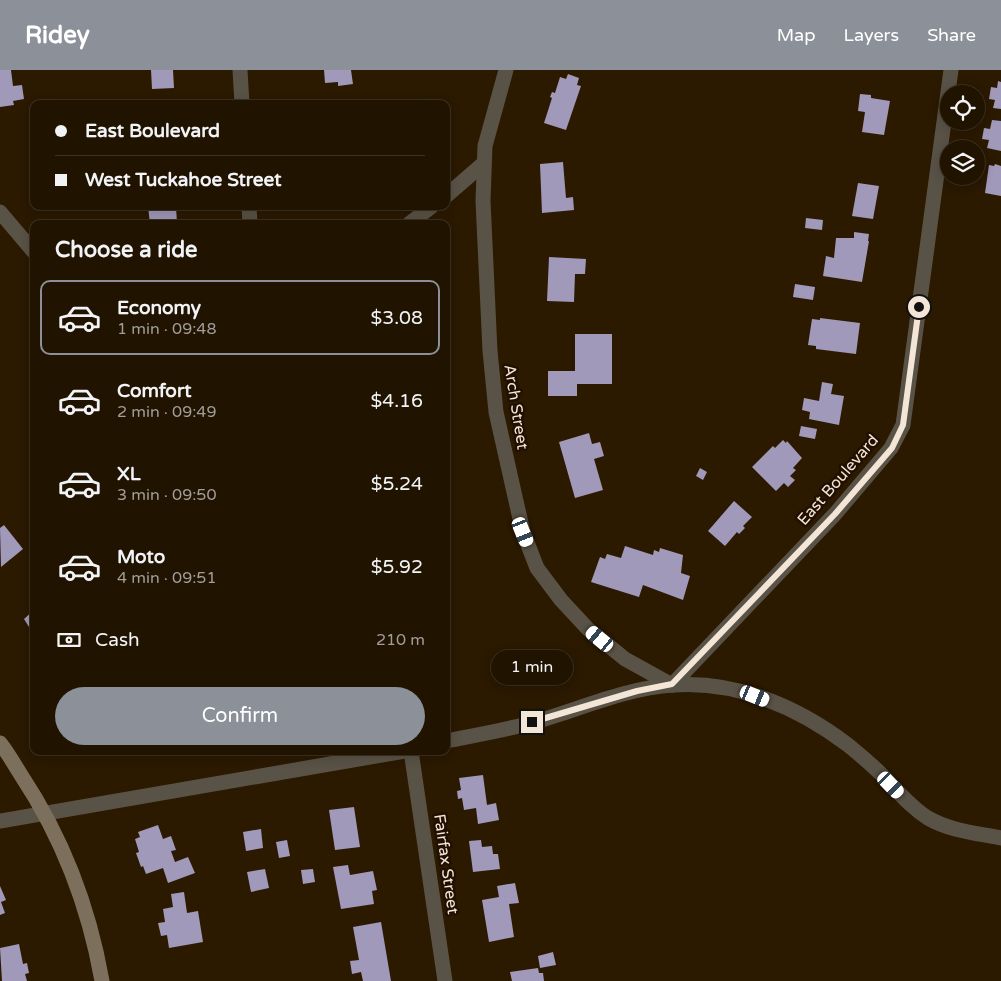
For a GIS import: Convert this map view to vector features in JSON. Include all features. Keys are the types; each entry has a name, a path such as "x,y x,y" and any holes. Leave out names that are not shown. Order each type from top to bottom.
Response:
{"main road":[{"path":"0,743 46,815 68,862 95,944 102,981"}],"street":[{"path":"240,70 242,100"},
{"name":"Arch Street","path":"506,70 492,118 483,164 483,201 490,359 496,412 523,532 537,568 561,600 588,628 625,659 672,684"},
{"name":"East Boulevard","path":"672,684 835,514 892,448 903,425 951,70"},
{"path":"450,193 483,164"},
{"path":"414,220 427,210"},
{"path":"0,212 30,247"},
{"path":"450,740 532,722 637,691 672,684 725,686 792,710 820,726 848,745 881,774 911,806 929,818 948,827 1001,838"},
{"path":"0,821 46,815 165,792 382,755"},
{"name":"Fairfax Street","path":"412,755 445,981"}],"building":[{"path":"0,70 11,70 13,86 22,85 24,99 13,101 14,105 0,107"},
{"path":"151,70 173,70 174,88 152,89"},
{"path":"324,70 351,70 353,84 338,86 338,82 325,83"},
{"path":"568,74 579,78 577,85 581,86 566,130 544,123 552,92 555,93 560,77 566,79"},
{"path":"998,81 1001,82 1001,109 993,108 995,100 989,99 991,87 997,88"},
{"path":"860,94 871,95 871,98 890,101 884,135 862,132 865,112 858,111"},
{"path":"992,120 1001,121 1001,151 987,148 989,140 982,139 985,128 990,129"},
{"path":"563,162 566,198 573,197 574,210 542,213 540,164"},
{"path":"995,164 1001,166 1001,196 985,193 989,165 994,166"},
{"path":"858,183 879,186 873,219 852,216"},
{"path":"148,210 176,210 177,220 150,220"},
{"path":"806,218 823,220 822,230 805,228"},
{"path":"854,232 869,234 862,282 823,276 826,256 834,258 836,238 854,238"},
{"path":"549,257 586,259 585,274 575,274 574,302 547,301"},
{"path":"795,284 815,287 813,300 793,297"},
{"path":"820,318 860,323 856,354 816,349 816,346 808,345 812,319 820,320"},
{"path":"575,334 612,334 612,384 577,384 577,396 548,396 548,371 575,371"},
{"path":"822,382 833,384 831,394 844,396 839,425 809,419 810,412 802,410 804,398 819,401"},
{"path":"801,426 817,429 815,439 799,436"},
{"path":"589,433 592,444 600,442 604,456 594,459 603,490 575,498 559,442"},
{"path":"783,440 786,443 787,441 802,458 793,468 796,470 790,476 795,480 788,487 784,483 776,491 752,467 773,446 775,448"},
{"path":"700,468 707,472 703,480 696,476"},
{"path":"734,501 752,517 743,526 745,528 739,534 737,532 725,546 708,531"},
{"path":"4,525 23,549 1,567 0,528"},
{"path":"625,546 653,555 654,550 659,552 660,548 683,555 681,573 690,576 683,600 643,585 639,597 591,582 600,557 605,559 607,554 621,558"},
{"path":"30,614 30,629 24,619"},
{"path":"483,775 487,805 496,803 499,820 478,824 476,808 464,810 462,798 458,799 457,791 461,790 459,778"},
{"path":"354,807 360,847 335,850 329,810"},
{"path":"158,825 163,839 171,836 176,850 171,851 175,862 188,857 195,873 168,883 163,868 146,874 143,866 141,867 136,853 139,852 135,839 140,837 138,832"},
{"path":"261,829 263,848 246,851 243,832"},
{"path":"287,840 290,856 279,858 276,842"},
{"path":"481,840 482,847 492,846 493,854 498,854 500,869 473,872 469,841"},
{"path":"348,865 350,875 373,871 377,890 372,891 374,904 341,909 333,867"},
{"path":"265,869 269,888 251,892 247,872"},
{"path":"313,869 315,882 303,884 301,870"},
{"path":"515,883 519,903 509,904 514,937 489,942 482,900 499,897 497,886"},
{"path":"0,886 6,900 1,902 5,913 0,915"},
{"path":"184,892 187,913 198,911 203,942 169,948 167,935 161,936 158,923 165,922 163,909 173,907 171,894"},
{"path":"381,922 391,981 363,981 361,972 352,974 350,961 359,960 353,927"},
{"path":"19,944 23,964 27,963 29,973 25,974 27,981 2,981 0,948"},
{"path":"553,952 556,965 540,968 538,956"},
{"path":"538,968 539,973 543,973 544,981 512,981 510,972"}],"route":[{"path":"532,722 637,691 672,684 835,514 892,448 903,425 919,307"}]}
